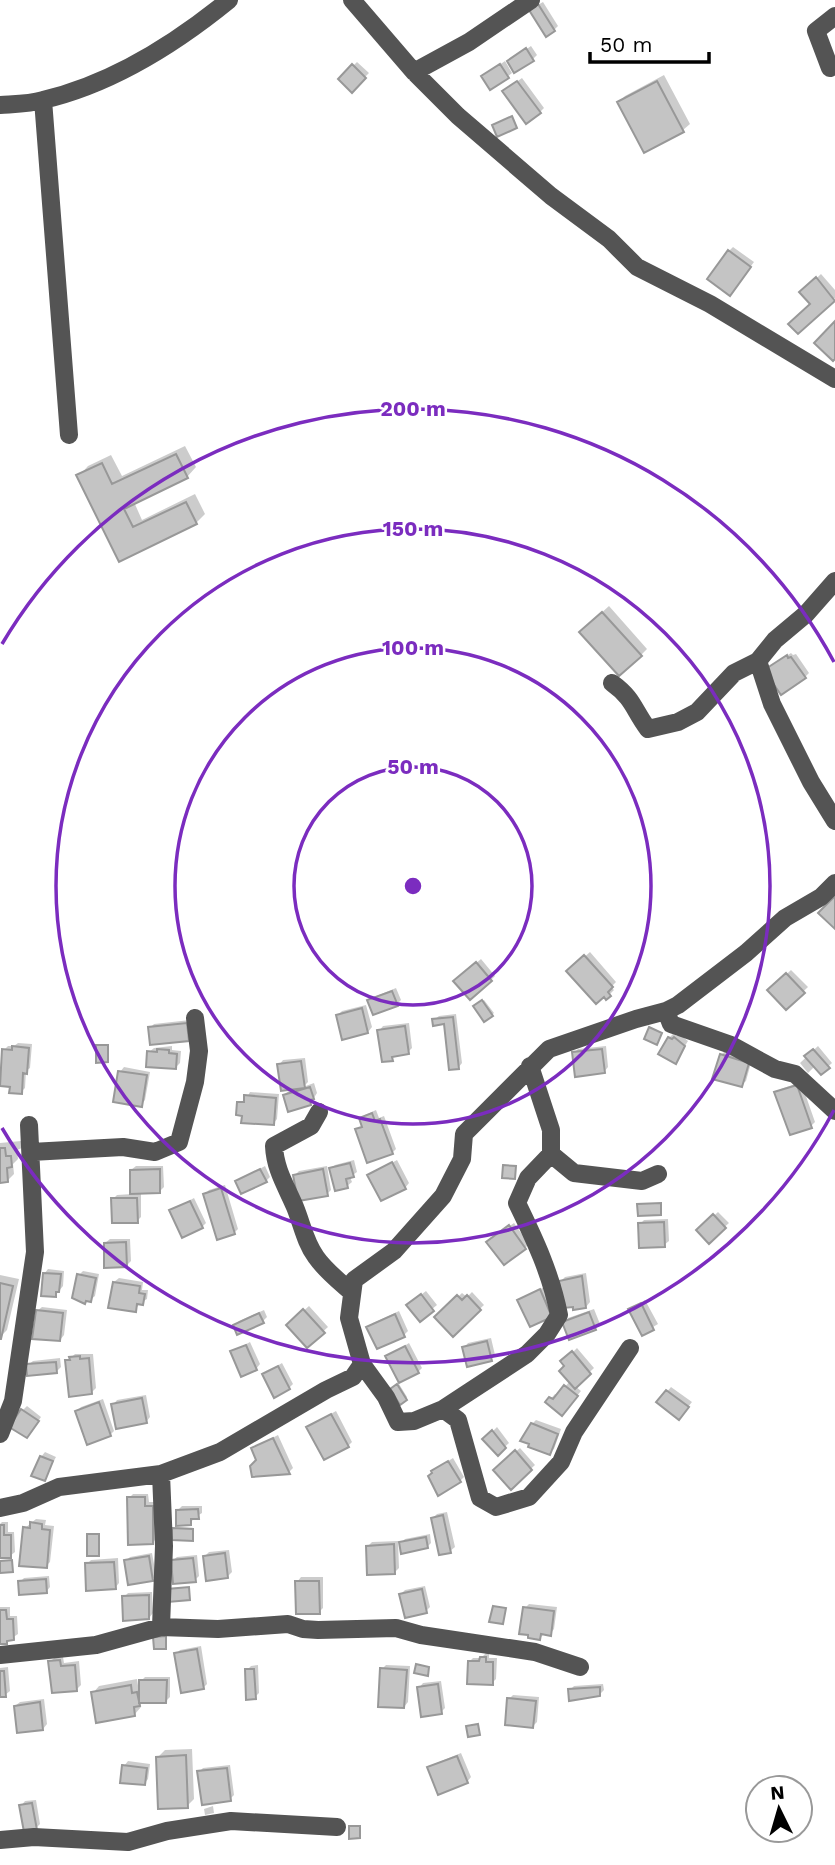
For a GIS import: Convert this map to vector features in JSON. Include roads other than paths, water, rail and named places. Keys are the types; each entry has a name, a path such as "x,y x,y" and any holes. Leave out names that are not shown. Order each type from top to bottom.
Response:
{"street":[{"path":"0,106 43,100 99,80 166,47 229,0"},
{"path":"352,0 449,108 551,196 610,239 637,267 710,304 835,379"},
{"path":"414,72 469,42 531,0"},
{"path":"830,68 816,32 835,16"},
{"path":"43,100 68,435"},
{"path":"612,683 629,695 648,729 678,722 697,712 734,673 758,661 775,640 806,614 835,582"},
{"path":"758,661 772,704 811,782 835,821"},
{"path":"530,1066 551,1130 551,1154 528,1178 517,1202 541,1252 554,1289 559,1315 547,1334 527,1354 443,1409 414,1421 398,1422 386,1397 362,1364 349,1318 351,1292 354,1280 394,1251 443,1196 462,1159 464,1134 530,1066 550,1049 666,1011 746,953 785,918 821,897 835,883"},
{"path":"666,1011 671,1024 731,1045 775,1069 795,1074 835,1111"},
{"path":"32,1152 123,1147 155,1152 179,1142 195,1082 199,1051 195,1018"},
{"path":"319,1112 311,1126 274,1146 275,1159 281,1181 307,1241 317,1258 351,1292"},
{"path":"0,1433 13,1401 35,1252 29,1125"},
{"path":"551,1154 574,1173 642,1181 658,1174"},
{"path":"443,1409 457,1420 480,1498 496,1507 529,1497 561,1462 574,1432 630,1349"},
{"path":"0,1508 23,1503 59,1487 161,1474 220,1452 326,1390 354,1377 362,1364"},
{"path":"161,1474 164,1546 161,1627"},
{"path":"0,1656 96,1645 161,1627 218,1629 288,1624 318,1630 396,1628 421,1636 535,1652 580,1667"},
{"path":"0,1840 34,1837 128,1842 167,1831 231,1821 337,1827"}]}
